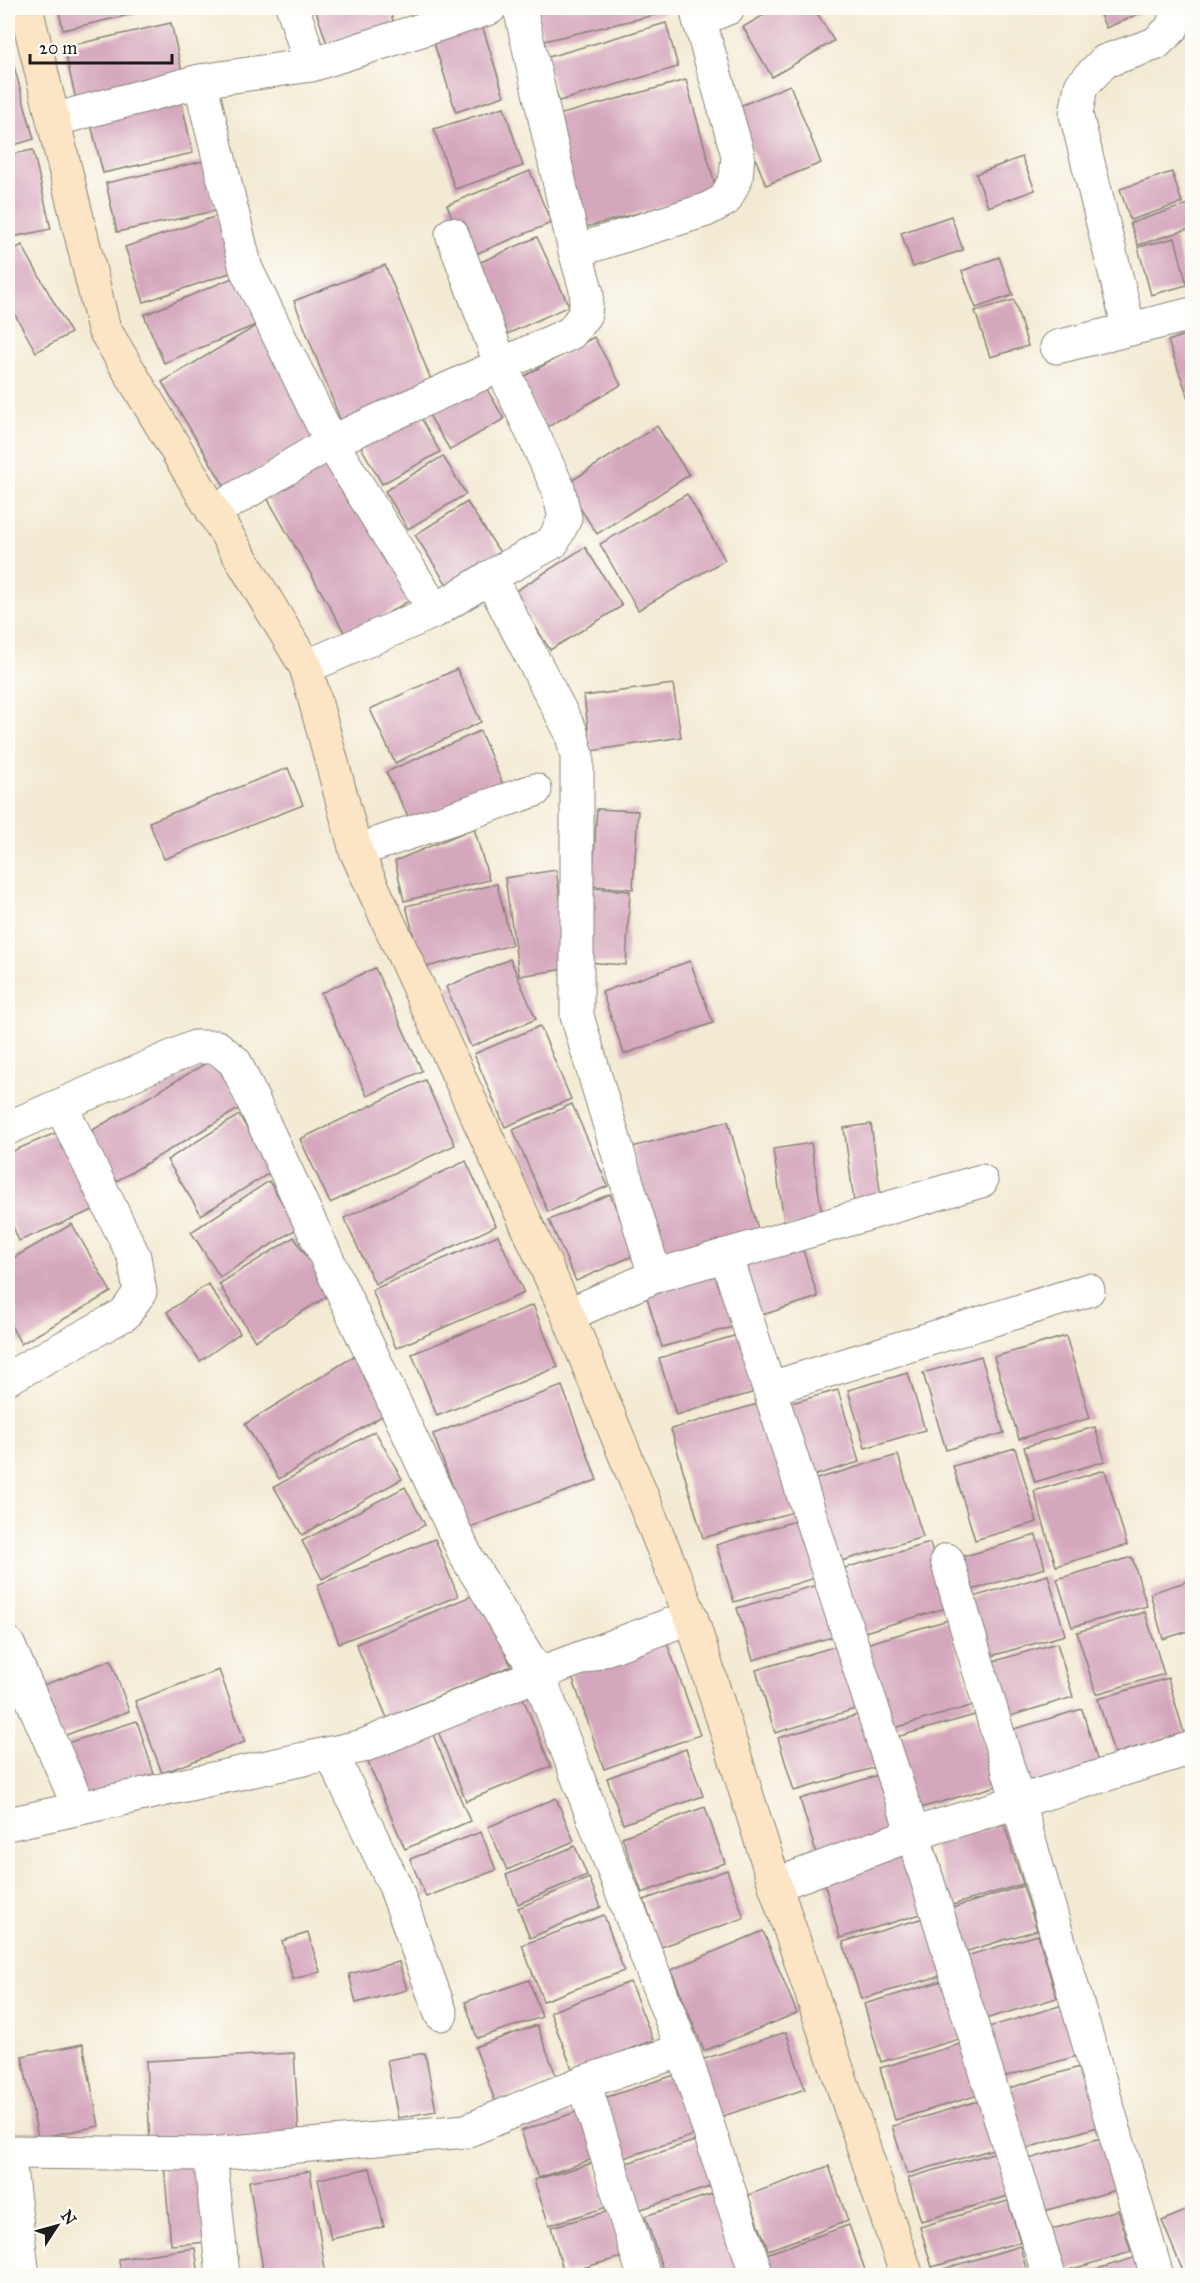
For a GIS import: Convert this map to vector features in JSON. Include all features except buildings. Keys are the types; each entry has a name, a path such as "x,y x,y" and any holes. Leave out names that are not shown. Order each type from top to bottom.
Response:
{"street":[{"path":"26,8 104,329 306,667 356,851 568,1315 691,1617 775,1885 907,2276"},
{"path":"293,8 310,65"},
{"path":"53,120 200,81 310,65 490,8"},
{"path":"213,512 331,442 571,333 585,314 587,293 575,251 520,8"},
{"path":"1128,329 1076,114 1081,86 1105,61 1155,44 1172,28 1178,8"},
{"path":"575,251 706,210 725,200 736,178 738,155 708,12"},
{"path":"200,81 246,269 331,442 435,611"},
{"path":"306,667 435,611 553,542 565,518 558,488 501,365 452,234"},
{"path":"1057,347 1192,314"},
{"path":"490,577 571,732 577,756 577,1016 655,1276"},
{"path":"356,851 535,790"},
{"path":"8,1128 195,1047 217,1047 235,1062 466,1556 538,1674 682,2050 757,2276"},
{"path":"8,1378 125,1314 140,1292 134,1257 61,1106"},
{"path":"568,1315 655,1276 981,1181"},
{"path":"726,1255 771,1388 913,1834 1049,2276"},
{"path":"771,1388 1088,1290"},
{"path":"947,1560 1157,2276"},
{"path":"8,1824 363,1746 538,1674 691,1617"},
{"path":"8,1644 79,1807"},
{"path":"775,1885 913,1834 1192,1748"},
{"path":"331,1753 394,1886 441,2014"},
{"path":"23,2276 8,2152 210,2154 466,2131 584,2082 682,2050"},
{"path":"584,2082 644,2276"},
{"path":"210,2154 223,2276"}]}
